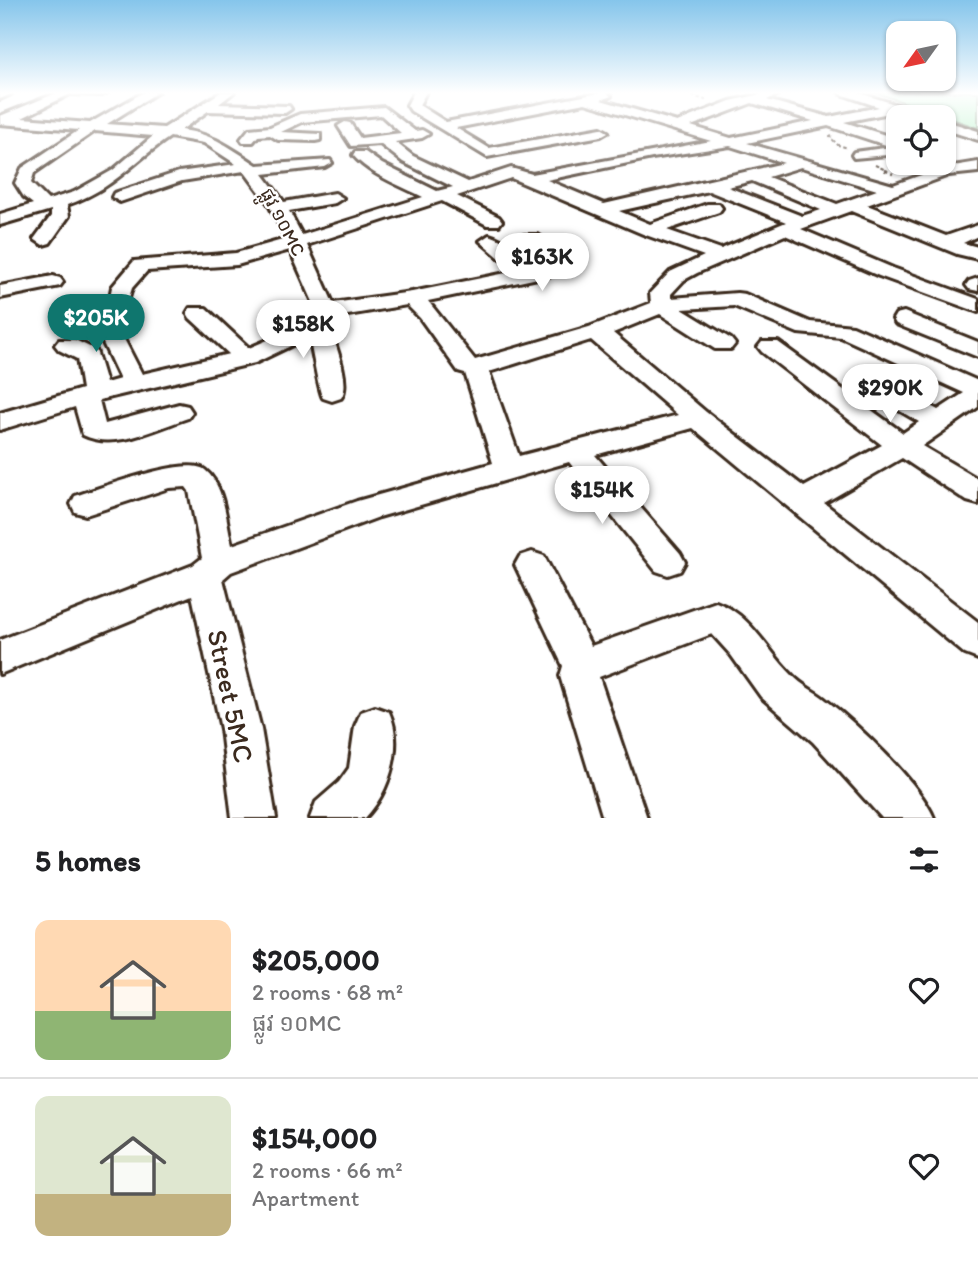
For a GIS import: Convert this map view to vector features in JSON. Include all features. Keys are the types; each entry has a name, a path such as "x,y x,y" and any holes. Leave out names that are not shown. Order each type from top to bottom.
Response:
{"street":[{"path":"43,239 60,216 52,204 30,194 23,183 23,177 88,130"},
{"path":"0,220 80,195 118,173 170,130"},
{"name":"ផ្លូវ ១០MC","path":"183,130 212,140 251,168 277,204 296,242 323,317 332,393"},
{"path":"248,139 254,132 282,130"},
{"path":"349,130 356,143 435,130"},
{"path":"407,130 411,134"},
{"path":"451,130 507,165"},
{"path":"595,130 652,154"},
{"path":"688,130 894,190"},
{"path":"531,178 786,130"},
{"path":"855,130 886,140"},
{"path":"961,130 978,136"},
{"path":"275,131 278,136 321,139 324,146 323,169 312,191 277,204"},
{"path":"878,138 886,136"},
{"path":"487,153 614,138"},
{"path":"383,139 395,151 468,188"},
{"path":"120,197 179,177 251,168 323,169 360,155 395,151"},
{"path":"859,155 886,152"},
{"path":"360,155 377,167 494,221"},
{"path":"602,210 799,163"},
{"path":"956,166 978,167"},
{"path":"121,297 122,287 141,264 237,259 511,173 531,178 649,230 720,255"},
{"path":"723,344 662,306 660,293 690,268 794,225 930,175"},
{"path":"753,176 978,253"},
{"path":"566,193 591,185"},
{"path":"709,186 915,283 978,306"},
{"path":"80,195 149,198"},
{"path":"277,204 335,198"},
{"path":"649,230 712,208"},
{"path":"946,243 978,230"},
{"path":"0,422 134,383 247,358 323,317 474,283 523,277 569,266 531,239"},
{"path":"489,242 516,262 523,277"},
{"path":"915,283 933,270"},
{"path":"0,292 53,282"},
{"path":"412,298 428,313 467,366 476,368 594,333 662,306 722,299 747,302 806,328 845,331 978,393 902,446 802,502"},
{"path":"99,312 134,383"},
{"path":"198,313 247,358"},
{"path":"904,319 978,350"},
{"path":"594,333 605,338 696,418 978,643"},
{"path":"67,345 88,355 93,429 101,433 112,433 179,412"},
{"path":"770,347 902,446 978,493"},
{"path":"476,368 510,471"},
{"path":"875,386 939,422"},
{"path":"0,657 212,569 388,502 577,453 696,418"},
{"path":"577,453 668,562"},
{"name":"Street 5MC","path":"86,504 167,478 194,476 204,490 212,569 254,818"},
{"path":"533,565 582,666 579,676 625,818"},
{"path":"582,666 716,617 727,624 744,643 785,696 797,702 844,743 912,818"},
{"path":"331,818 357,798 372,768 375,726"}]}
